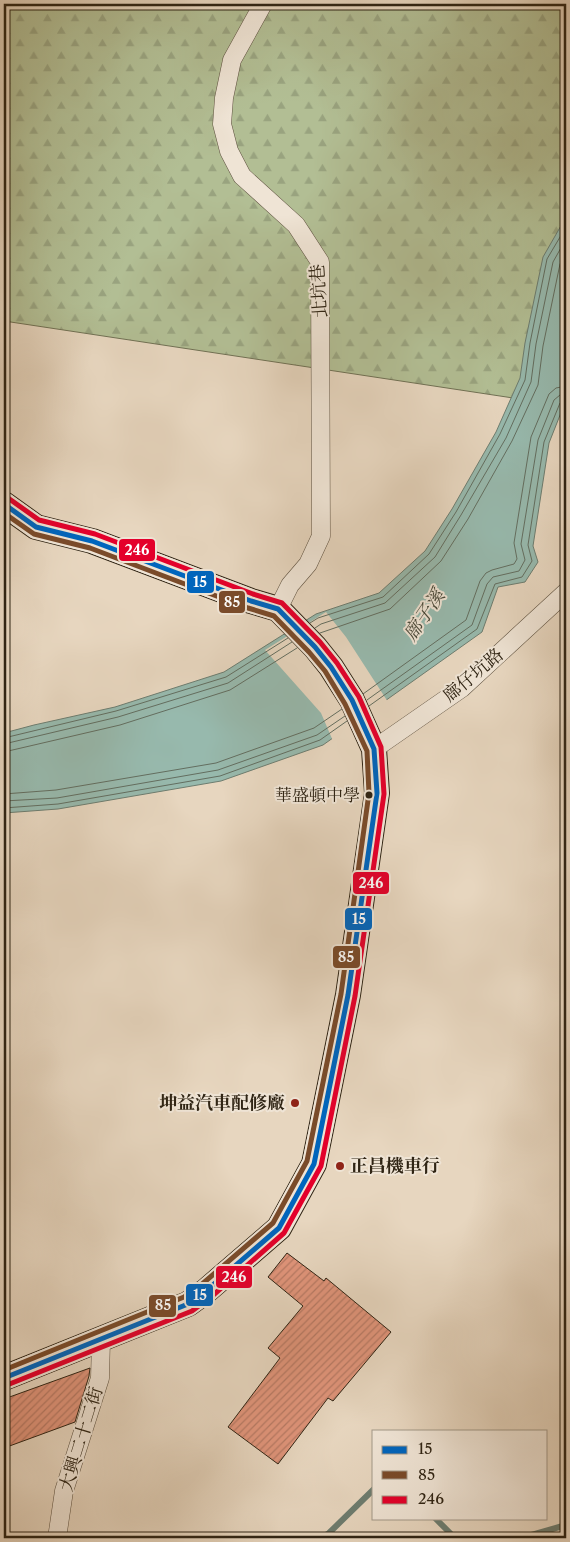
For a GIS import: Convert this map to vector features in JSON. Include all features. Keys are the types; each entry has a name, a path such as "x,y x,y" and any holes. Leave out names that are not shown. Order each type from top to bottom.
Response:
{"main road":[{"path":"4,504 36,527 92,541 283,614 316,647 352,700 370,742 377,792 348,995 314,1164 279,1228 206,1291 188,1304 4,1378"}],"street":[{"name":"北坑巷","path":"263,4 232,60 224,98 222,124 229,151 242,176 296,225 320,262 321,536 308,564 290,585 283,614"},
{"name":"廍仔坑路","path":"370,742 462,688 566,592"},
{"name":"大興二十二街","path":"57,1538 64,1491 100,1378 102,1340"}],"green space":[{"path":"4,4 566,4 566,406 4,321"}],"water":[{"name":"廍子溪","path":"566,217 566,400 549,443 533,546 538,562 525,582 498,587 482,632 323,745 221,781 58,809 4,813 4,733 115,707 224,672 316,614 379,593 425,551 452,509 496,432 520,378 525,343 543,257"}],"pier":[{"path":"326,612 346,637 388,702 333,741 321,713 265,650"}],"building":[{"path":"287,1253 324,1281 326,1278 391,1332 333,1401 328,1398 278,1464 228,1427 280,1358 268,1348 303,1306 268,1277"},
{"path":"90,1368 75,1422 4,1448 4,1399"}],"waterway":[{"path":"321,1538 329,1533 372,1491"},
{"path":"437,1520 453,1536 462,1538"},
{"path":"521,1538 566,1525"},
{"path":"539,1533 551,1538"}],"transit line":[{"name":"246","path":"7,1385 192,1311 211,1297 284,1233 321,1166 355,996 384,794 381,747 359,697 337,663 320,642 282,603 253,594 95,534 39,520 8,498"},
{"name":"15","path":"4,504 36,527 92,541 251,601 278,609 315,647 331,667 352,700 374,749 377,793 348,995 314,1164 279,1228 206,1291 188,1304 4,1378"},
{"name":"85","path":"4,513 34,534 90,548 248,608 274,616 325,671 345,704 367,751 369,793 341,994 307,1161 273,1223 201,1285 184,1297 4,1370"}],"place":[{"name":"華盛頓中學","path":"369,795"},
{"name":"坤益汽車配修廠","path":"295,1103"},
{"name":"正昌機車行","path":"340,1166"}]}
